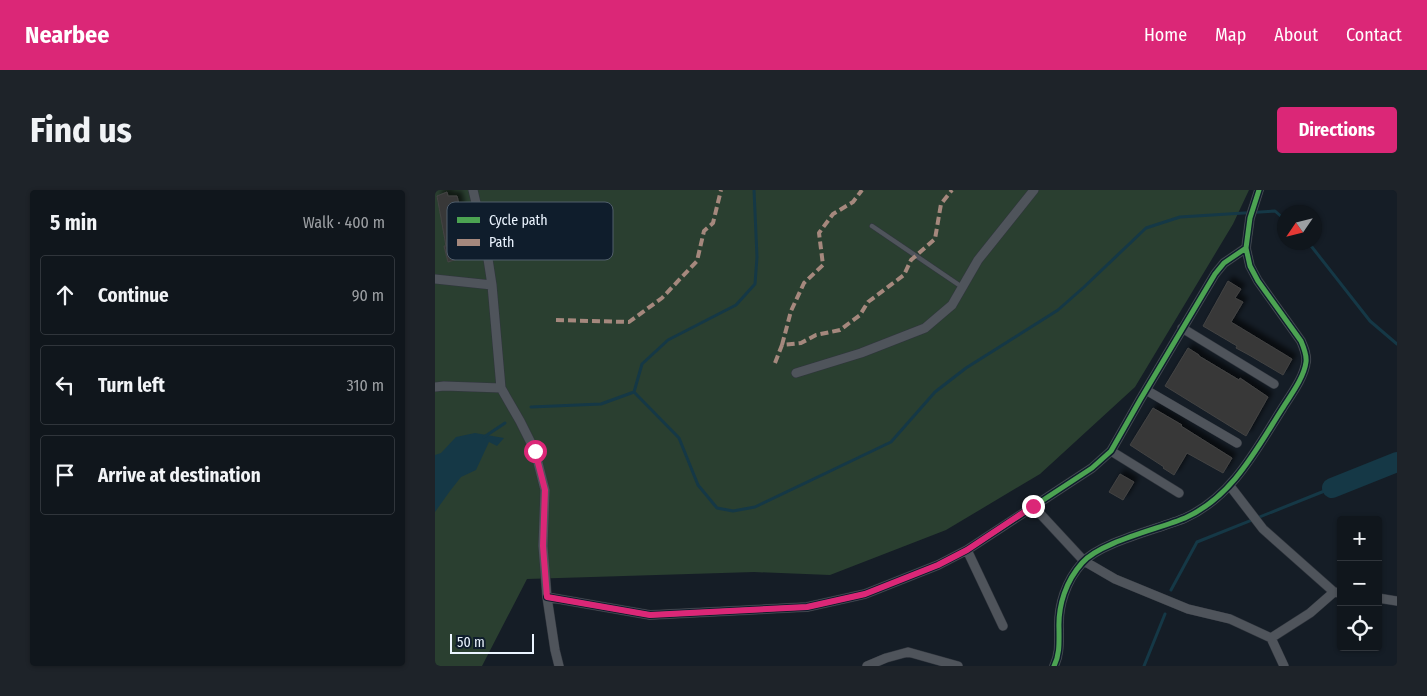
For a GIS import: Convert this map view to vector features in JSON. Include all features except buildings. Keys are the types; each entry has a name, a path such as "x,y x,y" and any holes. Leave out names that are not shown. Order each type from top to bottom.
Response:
{"street":[{"path":"796,373 861,353 925,328 952,305 978,260 1034,190"},
{"path":"1054,666 1060,647 1059,611 1064,593 1073,574 1084,561 1100,550 1186,517 1209,503 1230,486 1294,390 1303,372 1307,362 1301,341 1258,281 1250,266 1246,248 1250,218 1257,194"},
{"path":"547,597 650,615 807,607 865,594 938,565 967,550 1092,468 1111,451 1215,274 1225,263 1246,248"},
{"path":"488,260 501,388 535,451 545,490 543,546 547,597 559,666"},
{"path":"435,279 492,284"},
{"path":"1182,328 1275,384"},
{"path":"435,387 501,388"},
{"path":"1146,390 1237,443"},
{"path":"1111,451 1179,493"},
{"path":"1230,486 1263,529 1337,592 1310,613 1271,638"},
{"path":"1033,506 1084,561 1115,579 1188,609 1230,619 1271,638 1284,666"},
{"path":"967,550 1003,626"},
{"path":"1382,599 1397,601"},
{"path":"867,666 908,652 958,666"}],"lane":[{"path":"873,226 962,287"}],"green space":[{"path":"435,190 1249,190 1233,224 1135,387 1040,474 946,530 830,575 754,572 527,579 482,666 435,666"}],"water":[{"path":"475,433 504,438 497,446 489,442 476,470 461,477 435,512 435,455 441,453 456,437"}],"waterway":[{"path":"634,392 642,364 668,340 736,305 755,284 757,257 754,190"},
{"path":"634,392 679,438 698,485 717,508 733,511 755,507 891,442 935,392 966,368 1058,310 1146,228 1180,217 1275,211 1277,213"},
{"path":"1314,250 1370,321 1397,344"},
{"path":"531,407 601,404 634,392"},
{"path":"484,437 505,423"},
{"path":"1332,488 1397,462"},
{"path":"1171,590 1197,542 1332,488"},
{"path":"1144,666 1165,614"}],"marked path":[{"path":"556,320 629,322 662,298 697,261 704,231 713,223 721,190"},
{"path":"782,345 791,311 804,283 823,265 819,233 833,214 853,202 862,190"},
{"path":"775,363 782,345 801,343 816,335 840,330 860,315 868,302 904,275 911,260 935,239 941,204 952,190"}],"cycle path":[{"path":"1054,666 1058,652 1059,620 1062,602 1067,585 1076,570 1091,555 1102,549 1116,542 1185,518 1202,509 1216,498 1252,456 1293,393 1303,374 1306,359 1301,341 1258,281 1250,266 1246,248 1250,218 1259,190"},
{"path":"547,597 650,615 807,607 865,594 938,565 967,550 1092,468 1111,451 1215,274 1224,263 1246,248"}],"route":[{"path":"535,451 545,490 543,546 547,597 650,615 807,607 865,594 938,565 967,550 1033,506"}]}
